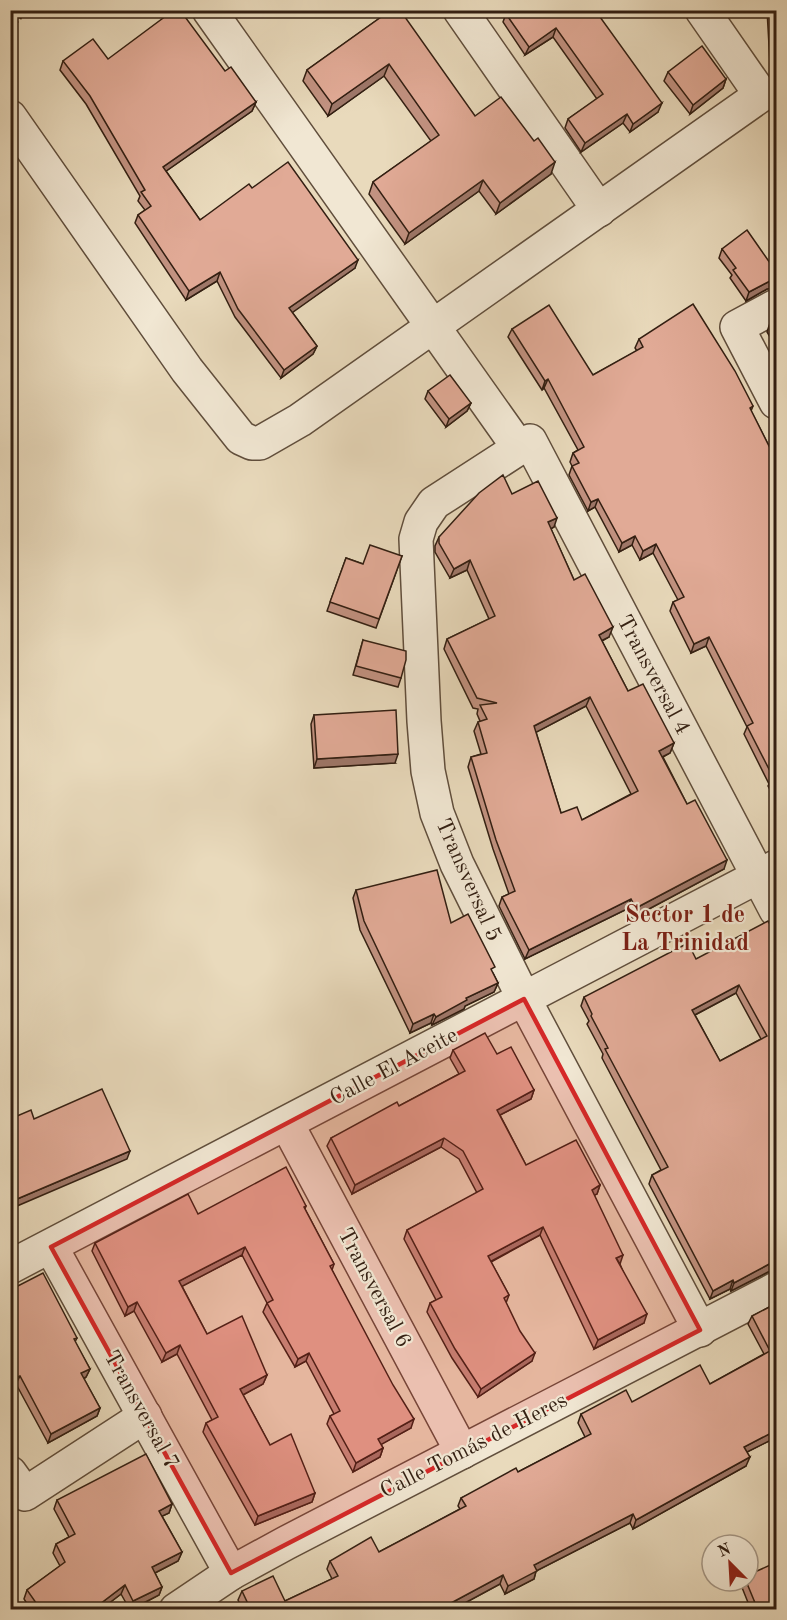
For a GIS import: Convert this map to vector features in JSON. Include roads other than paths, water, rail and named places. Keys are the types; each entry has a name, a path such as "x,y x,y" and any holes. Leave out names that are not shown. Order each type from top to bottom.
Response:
{"street":[{"name":"Transversal 4","path":"209,10 433,327 524,444 768,871 777,910"},
{"path":"460,10 599,210"},
{"path":"10,117 180,360 241,438 260,444 277,435 433,327 761,95 702,11"},
{"path":"777,306 737,327 777,402"},
{"name":"Transversal 5","path":"524,444 434,503 425,514 416,539 428,771 437,813 457,864 524,999 700,1329"},
{"name":"Calle El Aceite","path":"10,1267 768,871"},
{"name":"Transversal 6","path":"286,1124 462,1452"},
{"name":"Transversal 7","path":"51,1247 231,1573"},
{"name":"Calle Tomás de Heres","path":"176,1610 231,1573 777,1289"},
{"path":"10,1473 25,1494 145,1416"}],"district":[{"name":"Sector 1 de La Trinidad","path":"685,930"}]}
